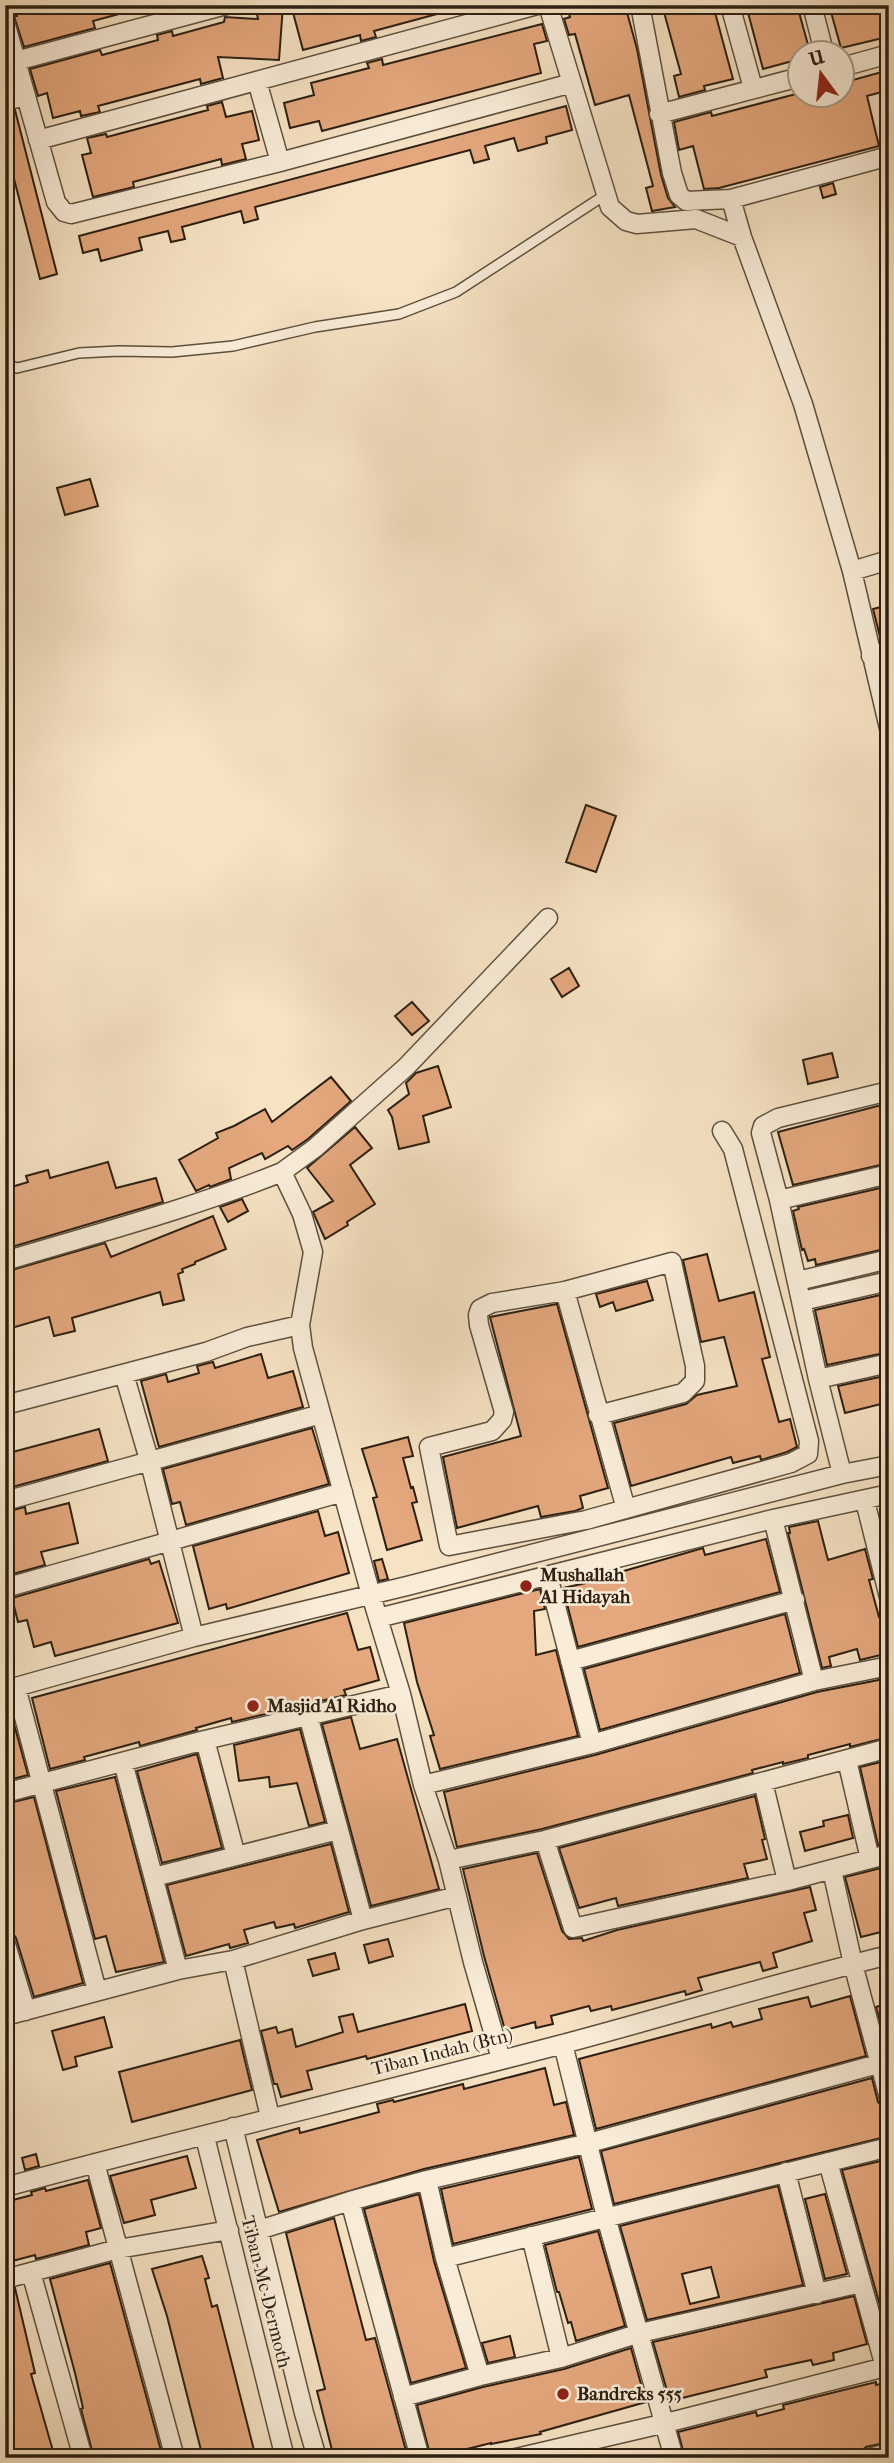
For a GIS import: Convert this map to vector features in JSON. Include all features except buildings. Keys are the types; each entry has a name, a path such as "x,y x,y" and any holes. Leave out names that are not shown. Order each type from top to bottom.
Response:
{"street":[{"path":"16,61 226,5"},
{"path":"38,140 537,5"},
{"path":"548,5 610,207 626,221 638,224 696,219 742,237"},
{"path":"640,5 659,114 676,188 686,201 731,199 889,156"},
{"path":"730,5 753,88"},
{"path":"812,5 820,38"},
{"path":"5,22 56,202 64,212 71,214 280,162 572,83"},
{"path":"856,63 889,54"},
{"path":"659,114 786,80"},
{"path":"257,81 280,162"},
{"path":"5,102 26,96"},
{"path":"731,199 742,237 803,404 852,571 871,656 883,680 889,728"},
{"path":"696,219 702,200"},
{"path":"852,571 889,560"},
{"path":"871,656 889,651"},
{"path":"5,1261 142,1220 282,1172 315,1148 406,1067 548,918"},
{"path":"888,1590 861,1501 845,1474 818,1379 779,1200 762,1141 763,1126 778,1118 889,1091"},
{"path":"598,1415 683,1393 695,1381 695,1366 672,1262 565,1291 492,1303 480,1309 479,1325 504,1412 502,1420 492,1431 429,1447 449,1546 586,1520 791,1463 808,1454 810,1448 733,1149 722,1131"},
{"path":"282,1172 302,1214 313,1252 300,1325 303,1348 401,1694 423,1785 448,1860 501,2059"},
{"path":"779,1200 889,1174"},
{"path":"798,1281 889,1259"},
{"path":"802,1301 889,1281"},
{"path":"565,1291 626,1509"},
{"path":"5,1405 206,1352 247,1337 300,1325"},
{"path":"818,1379 889,1363"},
{"path":"124,1374 150,1463 194,1637"},
{"path":"5,1501 321,1414"},
{"path":"97,1991 42,1783 11,1688 194,1637 889,1465"},
{"path":"5,1588 343,1492"},
{"path":"378,1618 774,1519 889,1494"},
{"path":"774,1519 814,1681"},
{"path":"586,1520 590,1538"},
{"path":"548,1576 592,1744"},
{"path":"569,1661 795,1600"},
{"path":"423,1785 592,1744 814,1681 889,1667"},
{"path":"5,1793 205,1740 401,1694"},
{"path":"308,1715 363,1920"},
{"path":"205,1740 236,1856"},
{"path":"448,1860 545,1840 889,1748"},
{"path":"847,1760 870,1859"},
{"path":"123,1762 178,1970"},
{"path":"763,1782 787,1881"},
{"path":"154,1877 338,1830"},
{"path":"545,1840 572,1928 787,1881 889,1854"},
{"path":"831,1870 853,1964 884,2063 889,2098"},
{"path":"5,2016 178,1970 233,1960 363,1920 457,1896"},
{"path":"5,1941 26,2011"},
{"name":"Tiban Indah (Btn)","path":"5,2187 563,2044 889,1955"},
{"path":"233,1960 270,2117"},
{"path":"563,2044 606,2217 674,2458"},
{"path":"259,2230 427,2180 589,2143 884,2063"},
{"path":"233,2127 317,2458"},
{"name":"Tiban Mc Dermoth","path":"205,2137 285,2458"},
{"path":"445,2258 889,2147"},
{"path":"516,2458 887,2367 828,2162"},
{"path":"95,2163 175,2458"},
{"path":"786,2172 817,2294"},
{"path":"427,2180 445,2258 480,2376"},
{"path":"350,2201 420,2458"},
{"path":"5,2279 118,2249 229,2230"},
{"path":"531,2236 561,2358"},
{"path":"31,2272 83,2458"},
{"path":"403,2397 561,2358 640,2333 861,2283"},
{"path":"869,2458 889,2453"}],"lane":[{"path":"5,364 16,368 79,353 172,352 233,346 315,327 399,314 456,292 605,195"}],"place":[{"name":"Mushallah Al Hidayah","path":"526,1586"},
{"name":"Masjid Al Ridho","path":"253,1706"},
{"name":"Bandreks 555","path":"563,2394"}]}
